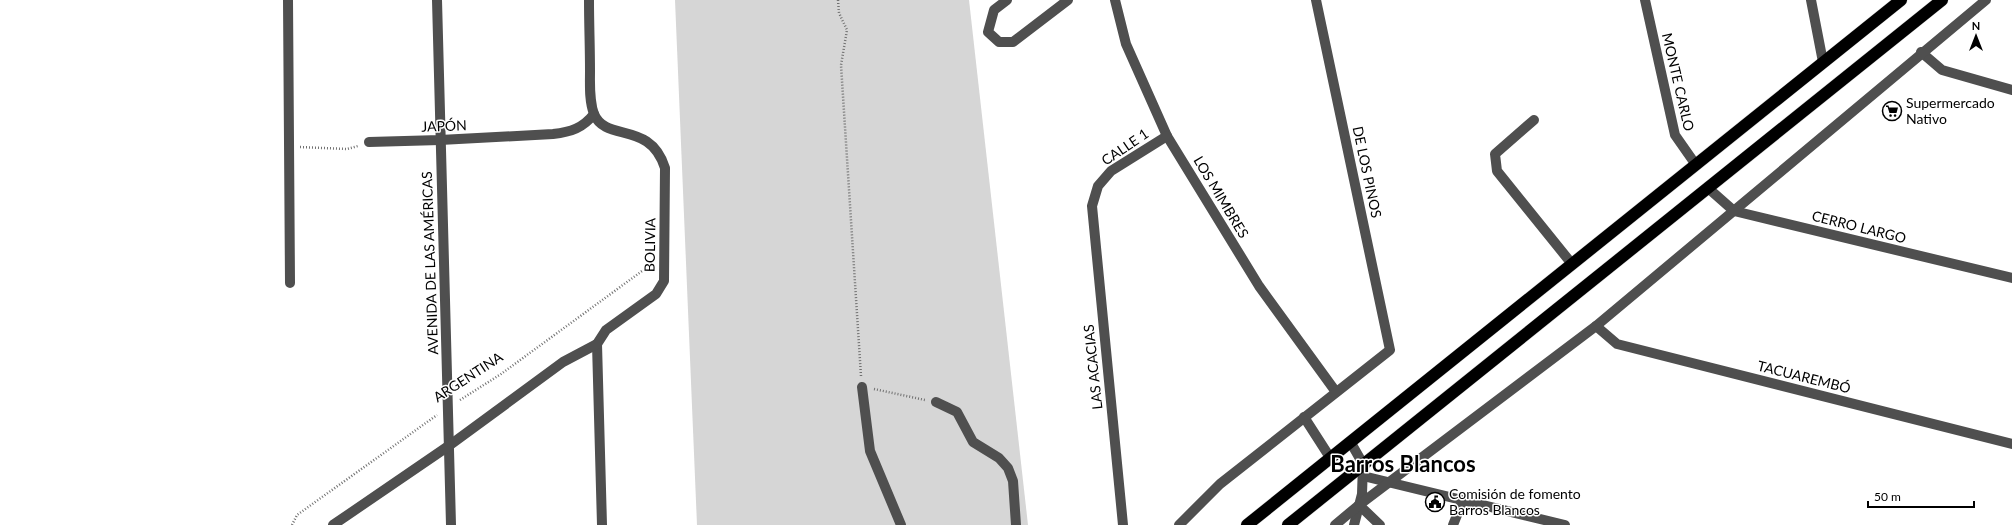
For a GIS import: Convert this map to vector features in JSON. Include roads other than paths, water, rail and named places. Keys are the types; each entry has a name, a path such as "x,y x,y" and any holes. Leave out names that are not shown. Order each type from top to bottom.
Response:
{"highway":[{"path":"1247,525 1901,0"},
{"path":"1288,525 1363,470 1708,188 1942,0"}],"street":[{"path":"288,0 290,283"},
{"name":"AVENIDA DE LAS AMÉRICAS","path":"437,0 451,525"},
{"path":"589,0 590,98 594,114"},
{"path":"1007,0 994,10 988,32 999,42 1013,42 1068,0"},
{"name":"LOS MIMBRES","path":"1115,0 1126,44 1167,136 1259,286 1336,392"},
{"name":"DE LOS PINOS","path":"1316,0 1390,350 1336,392"},
{"name":"MONTE CARLO","path":"1645,0 1675,135 1696,165"},
{"path":"1811,0 1823,62"},
{"path":"1335,525 1359,504 1390,483 1596,326 1921,52 1986,0"},
{"path":"1921,52 1942,70 2012,90"},
{"name":"JAPÓN","path":"369,142 440,140 571,131 587,123 594,114"},
{"name":"BOLIVIA","path":"594,114 600,122 611,130 638,136 650,143 661,156 664,168 664,281 656,294 606,330 597,344"},
{"path":"1534,120 1495,154 1497,171 1572,264"},
{"name":"CALLE 1","path":"1092,206 1098,186 1111,171 1167,136"},
{"name":"CERRO LARGO","path":"1708,188 1734,211 2012,278"},
{"name":"LAS ACACIAS","path":"1092,206 1123,525"},
{"name":"TACUAREMBÓ","path":"1596,326 1617,344 2012,444"},
{"path":"333,525 450,445 564,362 597,344 602,525"},
{"path":"862,387 870,451 901,525"},
{"path":"1179,525 1220,484 1336,392"},
{"path":"936,402 957,412 973,442 999,458 1008,468 1013,482 1016,525"},
{"path":"1304,417 1330,459"},
{"path":"1350,443 1363,470 1362,494 1354,525"},
{"path":"1363,470 1390,483 1565,525"},
{"path":"1453,525 1463,500"},
{"path":"1359,504 1380,525"}],"place":[{"name":"Supermercado Nativo","path":"1892,111"},
{"name":"Comisión de fomento Barros Blancos","path":"1435,502"}],"district":[{"name":"Barros Blancos","path":"1403,464"}]}
